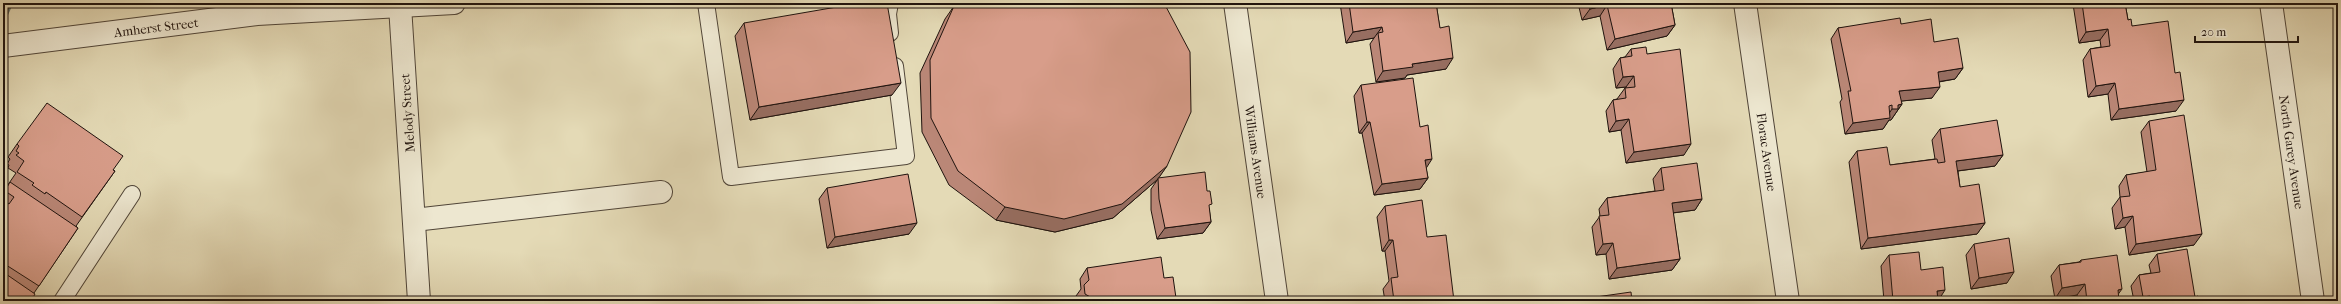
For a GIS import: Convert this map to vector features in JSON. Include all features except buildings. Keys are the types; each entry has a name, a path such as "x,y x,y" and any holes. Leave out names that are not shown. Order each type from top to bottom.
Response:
{"street":[{"name":"Amherst Street","path":"12,45 258,14 454,3"},
{"name":"Williams Avenue","path":"1235,3 1277,301"},
{"name":"Florac Avenue","path":"1745,3 1788,301"},
{"name":"North Garey Avenue","path":"2271,3 2313,301"},
{"name":"Melody Street","path":"400,6 419,301"},
{"path":"414,220 661,192"}],"lane":[{"path":"706,3 731,177 906,156 888,14 890,3"},
{"path":"62,301 132,194"}],"waterway":[{"path":"3,14 8,3"}]}
